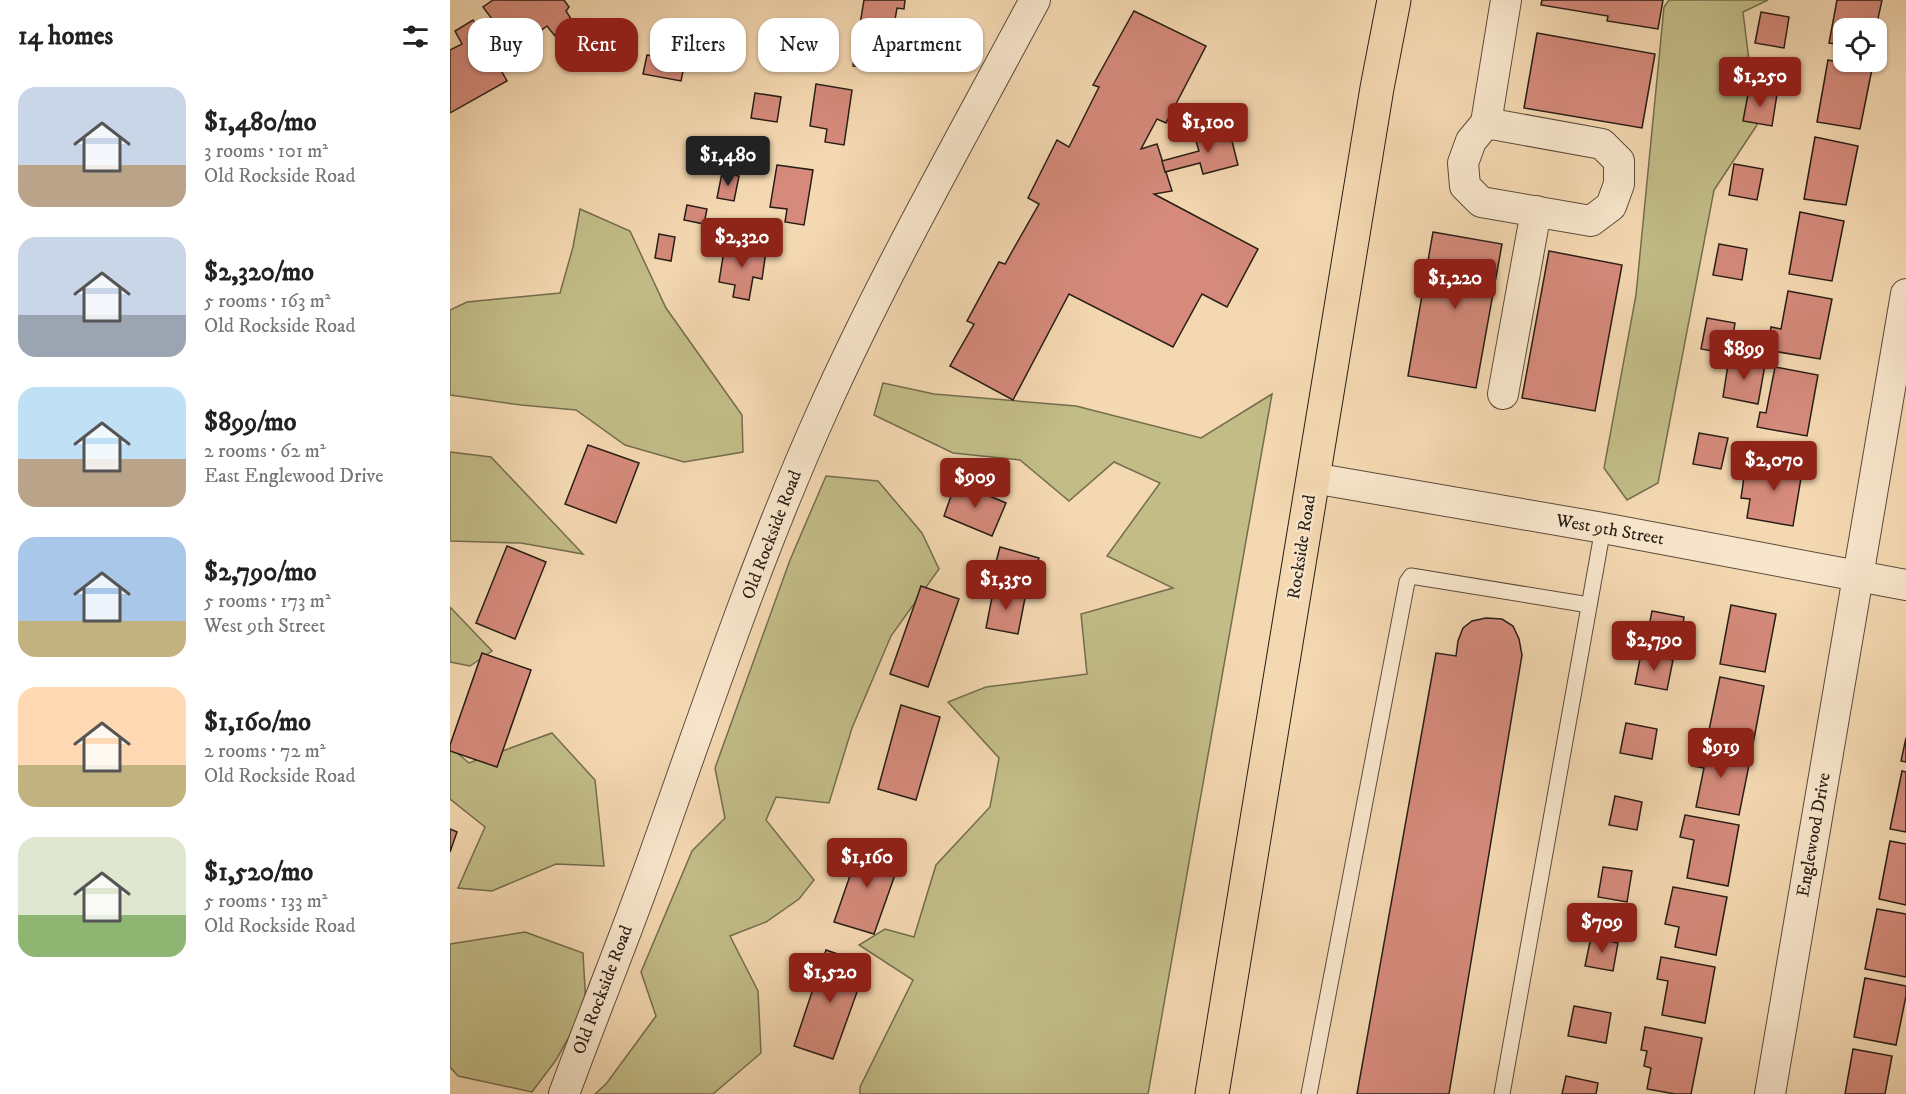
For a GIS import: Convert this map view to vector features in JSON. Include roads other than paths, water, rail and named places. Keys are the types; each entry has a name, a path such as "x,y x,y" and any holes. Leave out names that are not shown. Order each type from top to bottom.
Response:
{"main road":[{"name":"Rockside Road","path":"1212,1094 1377,88 1394,0"}],"street":[{"name":"Old Rockside Road","path":"564,1094 656,852 712,692 768,543 822,412 880,292 1035,0"},
{"path":"1486,123 1602,144 1618,161 1619,184 1611,206 1591,220 1481,202 1465,186 1462,163 1471,141 1486,123 1506,0"},
{"path":"1503,394 1536,211"},
{"name":"Englewood Drive","path":"1770,1094 1906,294"},
{"name":"West 9th Street","path":"1313,478 1603,528 1906,585"}],"lane":[{"path":"1502,1094 1603,528"},
{"path":"1309,1094 1407,582 1411,576 1589,605"}]}
